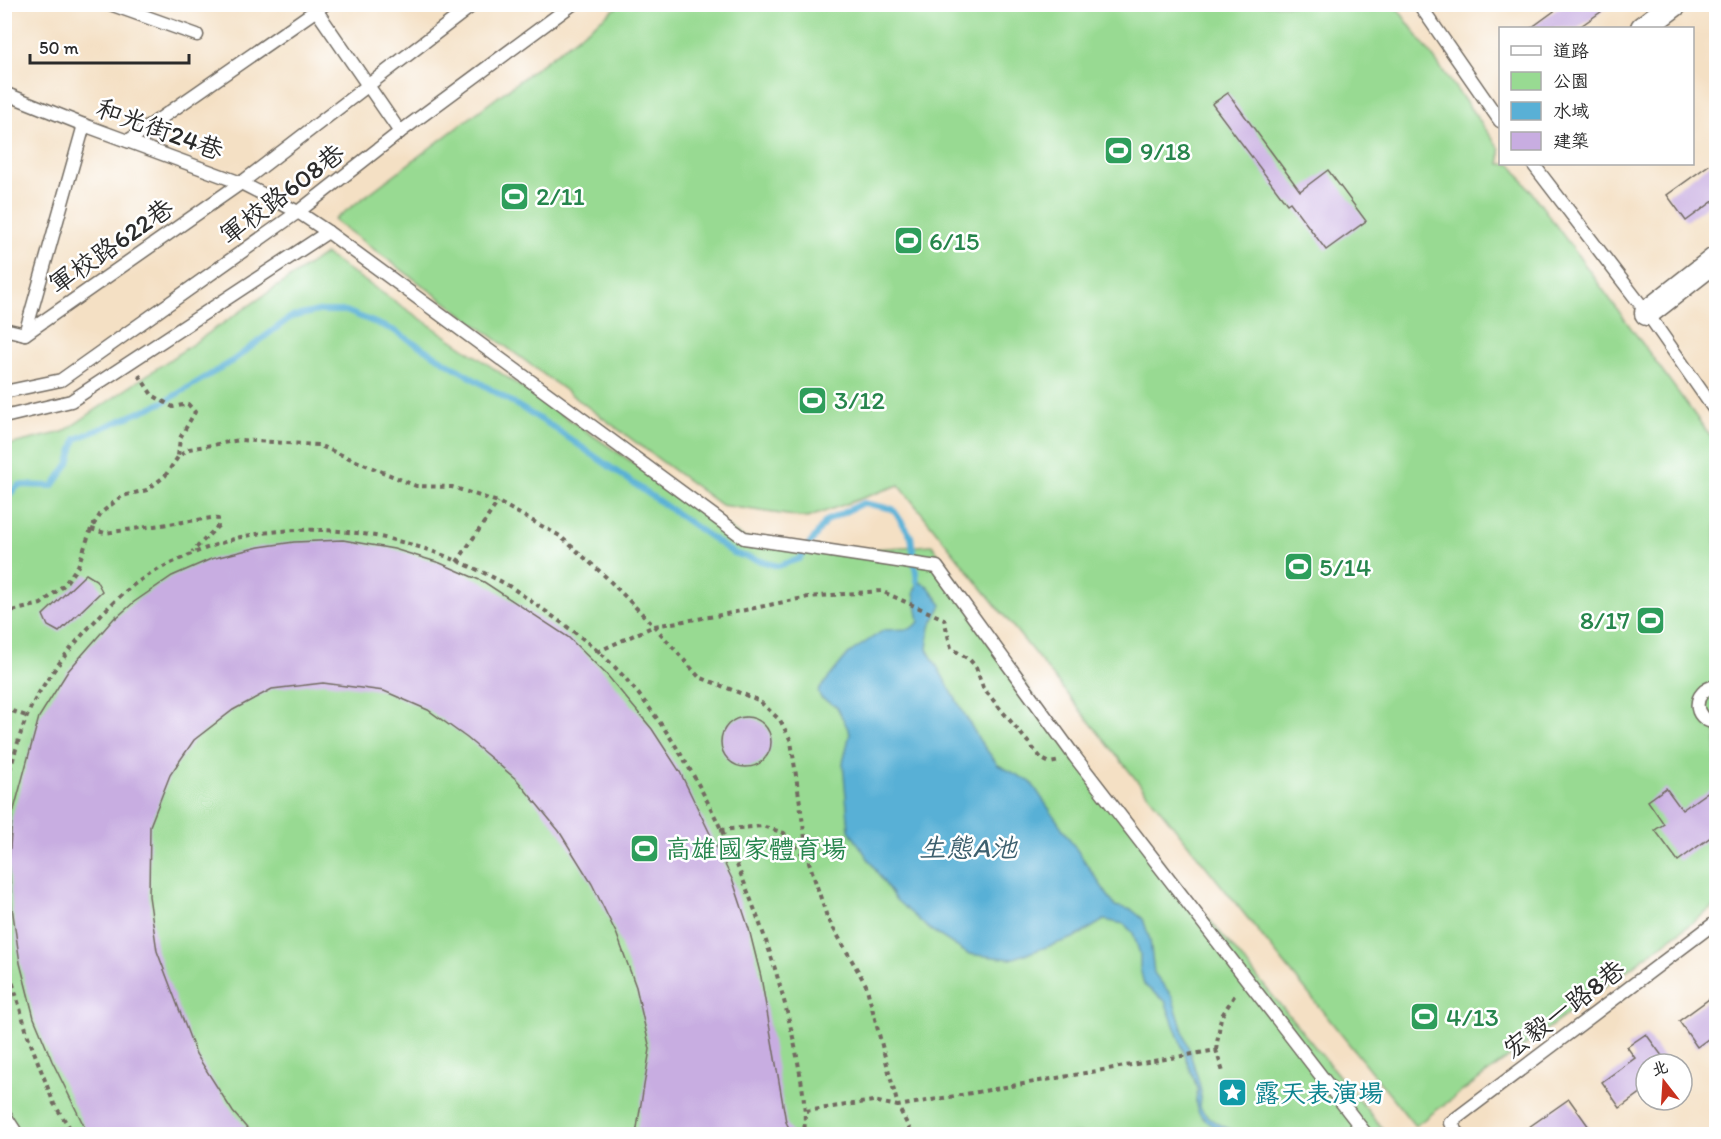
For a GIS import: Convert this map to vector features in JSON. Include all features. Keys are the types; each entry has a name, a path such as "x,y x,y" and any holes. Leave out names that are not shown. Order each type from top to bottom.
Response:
{"street":[{"path":"1644,27 1676,4"},
{"path":"1647,313 1716,259"}],"lane":[{"path":"110,4 197,35"},
{"name":"軍校路622巷","path":"25,334 241,183 474,4"},
{"name":"軍校路608巷","path":"4,392 61,380 298,212 400,132 573,4"},
{"path":"1419,4 1499,120"},
{"path":"128,141 318,7 400,132"},
{"name":"和光街24巷","path":"4,93 241,183 298,212 744,538 937,567 1075,757 1366,1134"},
{"path":"4,329 25,334 84,125"},
{"path":"1534,165 1647,313 1716,412"},
{"path":"4,417 71,401 328,232"},
{"path":"1716,686 1700,695 1698,707 1707,721 1716,723"},
{"name":"宏毅一路8巷","path":"1459,1134 1450,1123 1716,922"},
{"path":"4,1114 17,1134"}],"path":[{"path":"131,362 152,395 173,407 188,404 195,412 180,438 178,457"},
{"path":"4,613 41,604 64,585 78,566 91,529 101,513 122,496 147,490 165,476 178,457 189,449 240,440 318,445 416,486 452,487 498,502 560,536 606,577 699,677 758,700 780,720 791,741 807,859 827,917 866,985 898,1106 912,1134"},
{"path":"457,561 498,502"},
{"path":"91,529 105,533 211,518 218,519 218,526 190,554"},
{"path":"4,787 26,716 70,649 126,590 180,558 239,537 296,530 354,531 428,550 457,561 500,580 582,638 624,677 650,709 686,761 707,797 750,897 777,973 788,1014 806,1111 804,1134"},
{"path":"597,652 654,626 818,596 881,591 944,619 951,648 970,660 976,667 983,688 1042,759 1050,763 1075,757"},
{"path":"4,708 26,716"},
{"path":"720,830 762,826 784,833 807,859"},
{"path":"4,948 28,1036 54,1104 74,1134"},
{"path":"1223,1072 1216,1050 1221,1017 1246,977"},
{"path":"806,1111 873,1101 898,1106 1216,1050"}],"green space":[{"path":"620,5 1395,5 1499,148 1499,165 1512,165 1716,444 1716,905 1415,1126 899,485 807,518 721,505 334,220"},
{"path":"325,254 744,538 844,551 932,545 1075,757 1387,1134 5,1134 4,446 63,432"}],"water":[{"name":"生態A池","path":"917,581 928,586 942,605 930,627 927,649 980,741 998,765 1031,782 1115,906 1132,910 1143,919 1150,940 1154,973 1172,996 1199,1082 1201,1092 1199,1106 1212,1120 1243,1134 1214,1126 1207,1122 1198,1110 1196,1101 1198,1090 1165,1001 1144,985 1140,954 1133,933 1124,924 1104,920 1076,937 1011,959 968,954 929,929 895,899 849,830 843,763 850,733 837,707 821,698 818,691 848,654 884,630 910,629 919,622 914,593"}],"building":[{"path":"1564,4 1612,4 1579,27 1532,27"},
{"path":"1228,93 1300,191 1328,170 1366,221 1326,250 1290,202 1287,204 1212,104"},
{"path":"1716,160 1716,199 1686,221 1667,195"},
{"name":"高雄國家體育場","path":"343,540 394,549 440,563 484,582 568,637 607,675 652,729 680,772 733,881 749,929 761,977 786,1122 792,1134 636,1134 650,1049 636,987 617,935 592,884 559,831 517,780 467,738 428,710 384,691 323,683 272,689 233,710 194,740 170,775 150,826 149,896 157,951 196,1054 233,1112 252,1134 88,1134 52,1061 34,1018 20,963 12,907 9,863 12,817 39,717 68,671 116,616 116,618 134,602 172,576 211,559 259,547 294,542"},
{"path":"86,574 96,580 102,591 59,632 48,626 43,615"},
{"path":"746,717 755,719 766,728 771,742 769,751 760,762 746,767 737,765 726,756 721,742 723,733 732,722"},
{"path":"1716,786 1716,833 1678,861 1655,830 1664,824 1648,801 1666,788 1682,810"},
{"path":"1716,994 1716,1033 1697,1047 1679,1021"},
{"path":"1646,1034 1659,1052 1634,1052 1634,1057 1627,1047"},
{"path":"1634,1059 1634,1098 1620,1108 1602,1082"},
{"path":"1569,1099 1594,1134 1519,1134"}],"waterway":[{"path":"4,500 19,485 53,486 69,463 76,439 164,402 231,362 291,317 318,311 346,311 393,330 553,427 733,553 778,566 799,559 826,521 863,503 893,509 911,536 917,581"}],"place":[{"name":"9/18","path":"1119,151"},
{"name":"2/11","path":"515,196"},
{"name":"6/15","path":"908,241"},
{"name":"3/12","path":"813,400"},
{"name":"5/14","path":"1298,567"},
{"name":"8/17","path":"1651,620"},
{"name":"高雄國家體育場","path":"644,849"},
{"name":"4/13","path":"1425,1017"},
{"name":"露天表演場","path":"1233,1093"}]}
